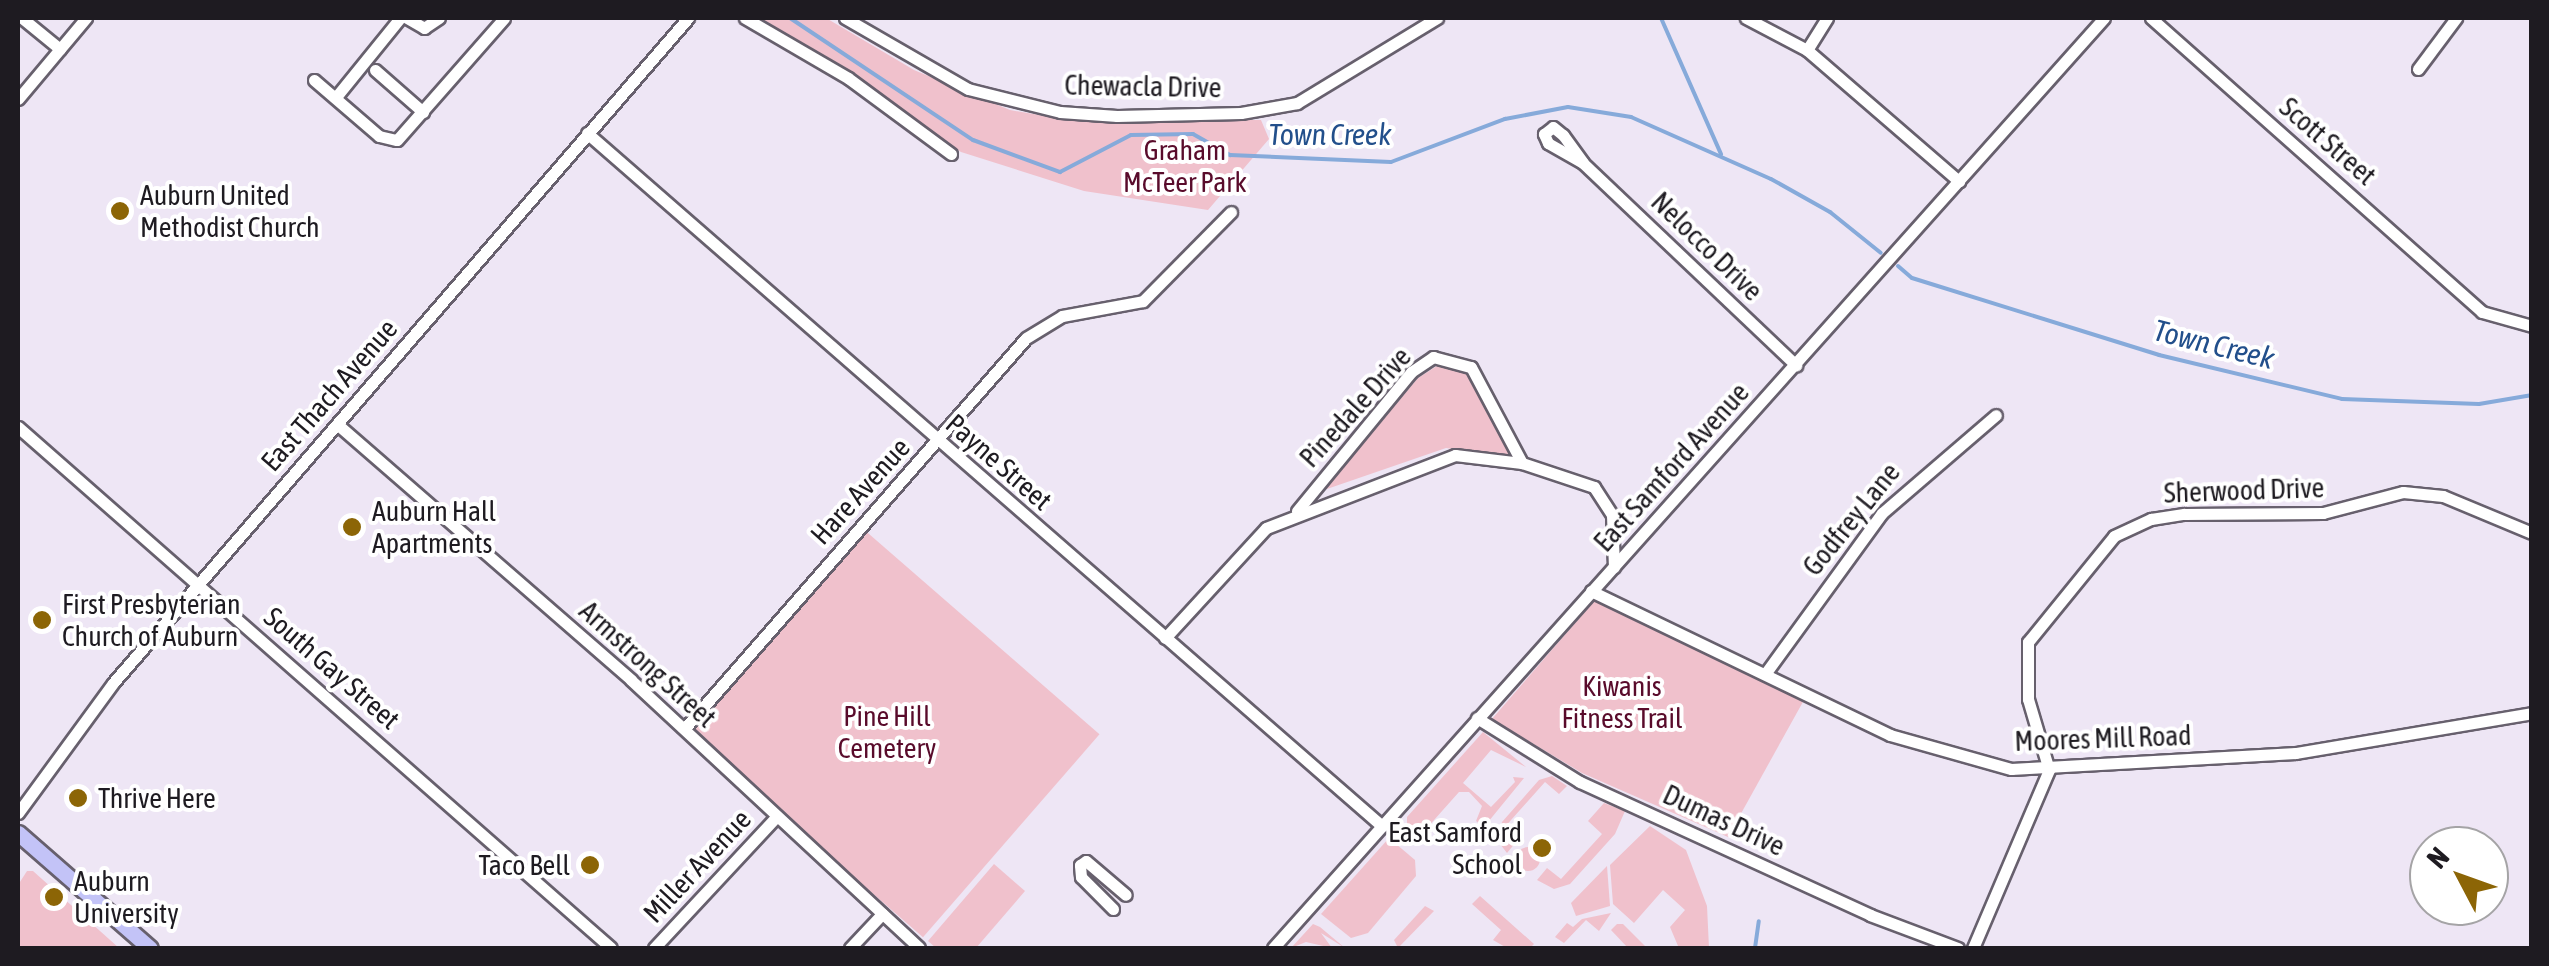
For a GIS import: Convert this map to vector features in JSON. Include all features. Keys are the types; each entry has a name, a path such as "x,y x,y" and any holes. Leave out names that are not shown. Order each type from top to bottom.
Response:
{"main road":[{"path":"18,833 150,948"}],"street":[{"path":"22,18 60,49"},
{"path":"18,99 86,18"},
{"path":"336,97 404,18 424,28 439,18"},
{"path":"314,80 390,142 423,112 504,18"},
{"name":"East Thach Avenue","path":"18,813 112,684 688,18"},
{"path":"745,18 848,78 951,154"},
{"name":"Chewacla Drive","path":"845,18 968,89 1060,112 1117,116 1241,113 1297,103 1427,19"},
{"path":"1746,18 1808,50 1959,181"},
{"path":"1808,50 1827,18"},
{"name":"East Samford Avenue","path":"1273,948 2104,18"},
{"name":"Scott Street","path":"2151,18 2472,303 2508,324 2532,326"},
{"path":"2418,69 2456,18"},
{"path":"375,70 423,112"},
{"name":"Payne Street","path":"586,134 1382,826"},
{"name":"Nelocco Drive","path":"1583,163 1796,365"},
{"name":"Hare Avenue","path":"684,730 1026,338 1062,316 1144,301 1230,212"},
{"name":"Pinedale Drive","path":"1295,512 1412,372 1433,358 1471,367 1522,463"},
{"name":"Godfrey Lane","path":"1765,674 1882,513 1996,415"},
{"name":"Armstrong Street","path":"337,424 684,730 919,948"},
{"name":"South Gay Street","path":"18,428 611,948"},
{"name":"Pinedale Drive","path":"1164,638 1254,537 1295,512 1455,455 1522,463 1594,487 1612,515 1614,567"},
{"name":"Sherwood Drive","path":"2049,770 2028,698 2028,642 2095,554 2138,524 2184,514 2323,513 2402,492 2430,493 2532,533"},
{"name":"Moores Mill Road","path":"1592,591 1948,756 2049,770 2296,754 2532,713"},
{"name":"Dumas Drive","path":"1477,718 1580,782 1870,915 1958,948"},
{"path":"1973,948 2049,770"},
{"name":"Miller Avenue","path":"654,948 776,818"},
{"path":"1113,910 1080,878 1080,864 1086,861 1126,895"},
{"path":"850,948 882,914"}],"green space":[{"name":"Graham McTeer Park","path":"755,18 826,18 914,70 1010,110 1068,120 1261,120 1269,139 1208,210 1084,191 961,152"},
{"path":"1437,366 1464,371 1475,382 1514,458 1446,448 1324,490 1418,378"},
{"name":"Pine Hill Cemetery","path":"861,527 1099,734 923,937 685,730"},
{"name":"Kiwanis Fitness Trail","path":"1595,600 1804,700 1728,837 1582,773 1492,719"},
{"path":"1483,732 1526,767 1491,750 1463,783 1491,807 1515,782 1513,777 1524,778 1484,827 1476,821 1482,806 1469,792 1459,792 1418,838 1407,828 1407,817"},
{"path":"1552,776 1567,786 1559,794 1545,782 1503,829 1516,842 1507,853 1497,840 1502,822 1539,780"},
{"path":"1604,803 1625,811 1615,834 1570,884 1554,889 1537,880 1547,868 1561,879 1602,834 1588,821"},
{"path":"1650,826 1686,850 1707,906 1709,948 1678,946 1670,927 1685,910 1663,890 1634,923 1613,904 1610,865"},
{"path":"1389,838 1415,860 1416,876 1368,933 1351,938 1321,914"},
{"path":"1528,847 1537,850 1537,868 1528,871 1519,868 1516,859 1519,850"},
{"path":"994,864 1025,891 976,948 936,948 928,941"},
{"path":"1607,866 1610,906 1576,916 1571,903"},
{"path":"27,871 33,871 119,948 18,948 18,885"},
{"path":"1480,896 1534,944 1530,948 1507,948 1493,940 1501,930 1472,904"},
{"path":"1425,906 1434,911 1398,948 1394,940"},
{"path":"1611,913 1599,931 1586,920 1564,943 1555,937 1567,923 1573,927 1582,919"},
{"path":"1313,924 1345,948 1321,933 1332,948 1306,942 1291,948"},
{"path":"1623,924 1647,948 1628,948 1611,930"}],"waterway":[{"name":"Town Creek","path":"790,18 973,140 1060,172 1131,135 1193,134 1230,155 1391,162 1505,119 1568,107 1631,117 1771,179 1830,212 1881,253"},
{"path":"1661,18 1721,154"},
{"name":"Town Creek","path":"1898,266 1912,278 2159,355 2342,399 2479,404 2532,395"},
{"path":"1755,948 1759,921"}],"place":[{"name":"Auburn United Methodist Church","path":"120,211"},
{"name":"Auburn Hall Apartments","path":"352,527"},
{"name":"First Presbyterian Church of Auburn","path":"42,620"},
{"name":"Thrive Here","path":"78,798"},
{"name":"East Samford School","path":"1542,848"},
{"name":"Taco Bell","path":"590,865"},
{"name":"Auburn University","path":"54,897"}]}
